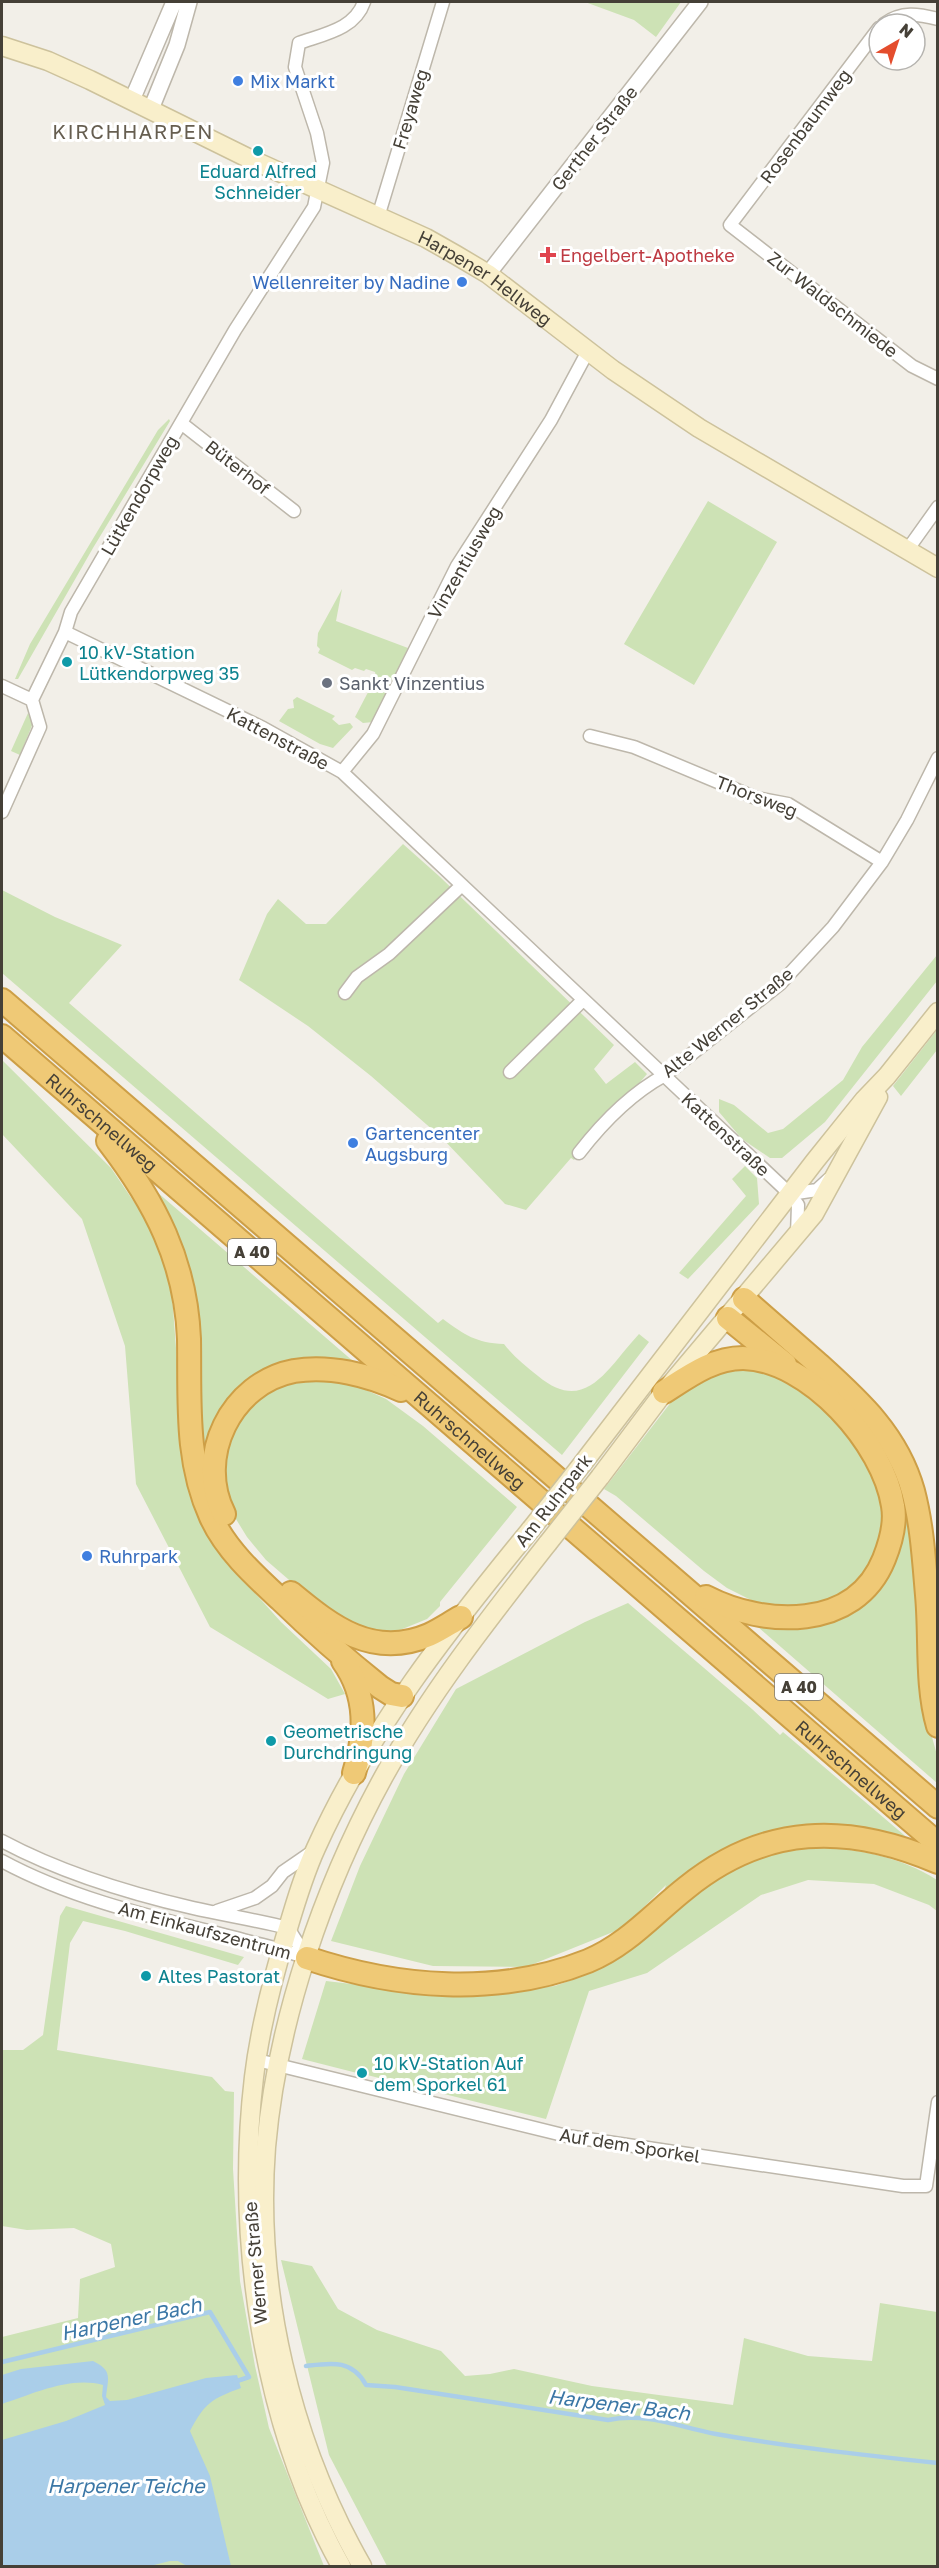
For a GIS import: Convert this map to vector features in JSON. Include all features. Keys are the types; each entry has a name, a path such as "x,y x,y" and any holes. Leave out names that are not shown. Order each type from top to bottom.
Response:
{"highway":[{"name":"Ruhrschnellweg","path":"2,1000 938,1807"},
{"name":"Ruhrschnellweg","path":"2,1036 938,1844"},
{"path":"64,1091 101,1132 132,1174 170,1243 181,1275 186,1308 190,1442 202,1494 212,1518 226,1542 254,1575 330,1647 380,1687 391,1694 402,1696"},
{"path":"744,1299 869,1410 890,1439 902,1462 913,1489 919,1516 932,1689 938,1726"},
{"path":"660,1568 726,1608 776,1617 814,1616 840,1608 870,1584 884,1559 892,1529 894,1508 886,1477 865,1440 850,1422 802,1378 728,1318"},
{"path":"664,1392 703,1367 721,1361 743,1358 773,1363 802,1378"},
{"path":"439,1414 416,1398 371,1378 339,1372 295,1371 264,1382 247,1395 231,1412 221,1431 215,1453 214,1473 219,1504 236,1536 250,1555 293,1595 344,1631 366,1641 381,1644 408,1641 428,1635 461,1617"},
{"path":"330,1647 351,1674 361,1702 362,1739 354,1773"},
{"path":"307,1958 336,1967 411,1982 482,1985 517,1981 550,1974 589,1960 627,1940 700,1876 746,1850 788,1839 826,1834 884,1843 938,1862"}],"main road":[{"name":"Harpener Hellweg","path":"2,46 48,61 319,192 426,238 488,274 588,351 699,428 938,568"},
{"name":"Am Ruhrpark","path":"281,1949 315,1849 354,1773 402,1696 790,1194 864,1100 887,1076 938,1012"},
{"name":"Am Ruhrpark","path":"307,1958 342,1861 379,1787 440,1686 493,1613 664,1392 814,1214 887,1076"},
{"path":"704,1305 744,1299"},
{"path":"704,1305 728,1318"},
{"path":"402,1696 420,1695 440,1686"},
{"name":"Werner Straße","path":"281,1949 257,2060 252,2100 249,2210 255,2286 261,2331 274,2393 316,2515 341,2566"},
{"name":"Werner Straße","path":"307,1958 278,2067 266,2150 266,2247 272,2300 294,2408 319,2480 362,2566"}],"street":[{"path":"132,100 174,2"},
{"path":"151,109 177,45 189,2"},
{"name":"Lütkendorpweg","path":"32,700 65,632 71,612 235,330 314,207 319,192 323,163 295,67 299,43 341,28 360,14 364,2"},
{"name":"Freyaweg","path":"378,217 443,2"},
{"name":"Gerther Straße","path":"488,274 700,2"},
{"name":"Rosenbaumweg","path":"730,225 867,44"},
{"name":"Zur Waldschmiede","path":"730,225 912,366 938,379"},
{"name":"Vinzentiusweg","path":"342,772 373,734 457,566 550,420 588,351"},
{"name":"Büterhof","path":"181,423 294,511"},
{"path":"908,549 938,507"},
{"name":"Kattenstraße","path":"65,632 263,728 342,772 790,1194"},
{"path":"2,686 32,700 40,727 2,812"},
{"name":"Thorsweg","path":"590,736 634,747 756,798 788,804 882,862"},
{"name":"Alte Werner Straße","path":"579,1153 594,1133 644,1086 665,1075 781,983 833,927 882,862 907,820 938,758"},
{"path":"345,993 357,977 389,954 462,885"},
{"path":"510,1072 583,1000"},
{"path":"797,1235 798,1206 790,1194 817,1190 841,1166"},
{"name":"Am Einkaufszentrum","path":"2,1840 87,1877 214,1912 288,1928 307,1958"},
{"name":"Am Einkaufszentrum","path":"214,1912 255,1898 272,1886 283,1872 315,1849"},
{"name":"Am Einkaufszentrum","path":"2,1861 49,1883 98,1900 307,1958"},
{"name":"Auf dem Sporkel","path":"257,2060 567,2136 903,2186 926,2186 938,2102"}],"green space":[{"path":"585,2 681,2 656,37 634,20"},
{"path":"169,419 170,421 93,548 18,679 15,679 30,644 158,430"},
{"path":"708,501 777,542 694,685 624,644"},
{"path":"342,589 336,621 408,648 373,722 363,723 355,717 376,677 375,672 355,668 352,670 318,653 320,649 317,646 318,633"},
{"path":"297,697 335,716 332,719 339,725 350,723 353,727 333,748 320,744 279,721 288,709 294,708 293,700"},
{"path":"28,713 33,723 20,755 11,751"},
{"path":"403,844 614,1045 594,1069 606,1084 635,1062 647,1074 574,1160 571,1158 526,1210 505,1204 442,1138 371,1076 308,1026 239,980 267,914 278,899 306,924 326,924"},
{"path":"2,890 55,917 122,945 69,1003 438,1323 443,1319 471,1337 504,1344 538,1376 555,1387 570,1391 583,1389 595,1382 639,1334 649,1342 562,1455 2,973"},
{"path":"937,955 937,981 825,1122 782,1158 770,1158 742,1139 719,1112 719,1099 734,1105 768,1133 783,1129 843,1080 862,1047"},
{"path":"937,1030 937,1050 901,1096 893,1086"},
{"path":"2,1060 111,1168 157,1236 172,1295 186,1480 203,1524 227,1562 281,1622 331,1669 345,1694 328,1699 210,1627 136,1484 125,1346 82,1219 2,1134"},
{"path":"745,1166 757,1178 759,1204 688,1279 679,1273 746,1196 732,1179"},
{"path":"150,1186 361,1368 251,1381 208,1484 197,1400"},
{"path":"751,1321 862,1419 887,1458 899,1486 912,1530 930,1730 937,1755 937,1783 751,1621 864,1600 895,1486 749,1324"},
{"path":"756,1367 796,1383 844,1428 865,1454 884,1505 881,1548 863,1575 845,1592 814,1606 775,1607 753,1601 727,1588 616,1496 604,1489 675,1397 716,1370"},
{"path":"319,1379 357,1386 386,1399 423,1426 517,1507 440,1602 440,1606 427,1619 400,1630 400,1636 361,1633 303,1592 266,1560 247,1537 231,1511 223,1483 229,1434 254,1399 294,1380"},
{"path":"628,1603 780,1735 783,1732 917,1846 834,1828 662,1897 666,1885 623,1928 526,1967 433,1966 331,1941 360,1866 404,1774 456,1689 585,1622"},
{"path":"817,1847 864,1852 895,1860 923,1872 937,1880 937,1911 929,1905 874,1884 808,1880 761,1895 647,1973 589,1991 546,2119 367,2075 368,2070 359,2068 357,2073 302,2059 326,1981 464,1997 555,1986 583,1976 637,1945 712,1879 741,1865 781,1851"},
{"path":"66,1906 244,1957 238,1965 125,1931 83,1921 70,1943 57,2050 212,2077 225,2091 234,2092 233,2169 240,2281 255,2366 269,2428 324,2566 2,2566 2,2337 78,2318 80,2279 115,2267 111,2244 74,2228 27,2230 2,2226 2,2050 23,2050 43,2035 60,1916"},
{"path":"281,2260 312,2266 338,2309 377,2330 441,2351 465,2376 514,2369 592,2386 733,2405 744,2338 808,2356 872,2361 880,2303 937,2312 937,2566 387,2566 329,2455"}],"water":[{"name":"Harpener Teiche","path":"93,2361 104,2368 108,2375 106,2397 110,2401 127,2400 206,2378 237,2375 241,2388 222,2395 210,2403 190,2431 210,2476 231,2566 187,2566 178,2561 170,2561 150,2566 2,2566 2,2440 66,2421 105,2405 102,2396 103,2385 90,2383 52,2387 2,2404 2,2375 21,2369"}],"waterway":[{"name":"Harpener Bach","path":"2,2362 210,2312 249,2377 234,2382"},
{"name":"Harpener Bach","path":"306,2366 332,2364 347,2367 354,2371 366,2385 395,2387 608,2420 649,2419 771,2443 938,2463"}],"place":[{"name":"Mix Markt","path":"238,81"},
{"name":"Eduard Alfred Schneider","path":"258,151"},
{"name":"Engelbert-Apotheke","path":"548,255"},
{"name":"Wellenreiter by Nadine","path":"462,282"},
{"name":"10 kV-Station Lütkendorpweg 35","path":"67,662"},
{"name":"Sankt Vinzentius","path":"327,683"},
{"name":"Gartencenter Augsburg","path":"353,1143"},
{"name":"Ruhrpark","path":"87,1556"},
{"name":"Geometrische Durchdringung","path":"271,1741"},
{"name":"Altes Pastorat","path":"146,1976"},
{"name":"10 kV-Station Auf dem Sporkel 61","path":"362,2073"}],"district":[{"name":"KIRCHHARPEN","path":"133,131"}]}
